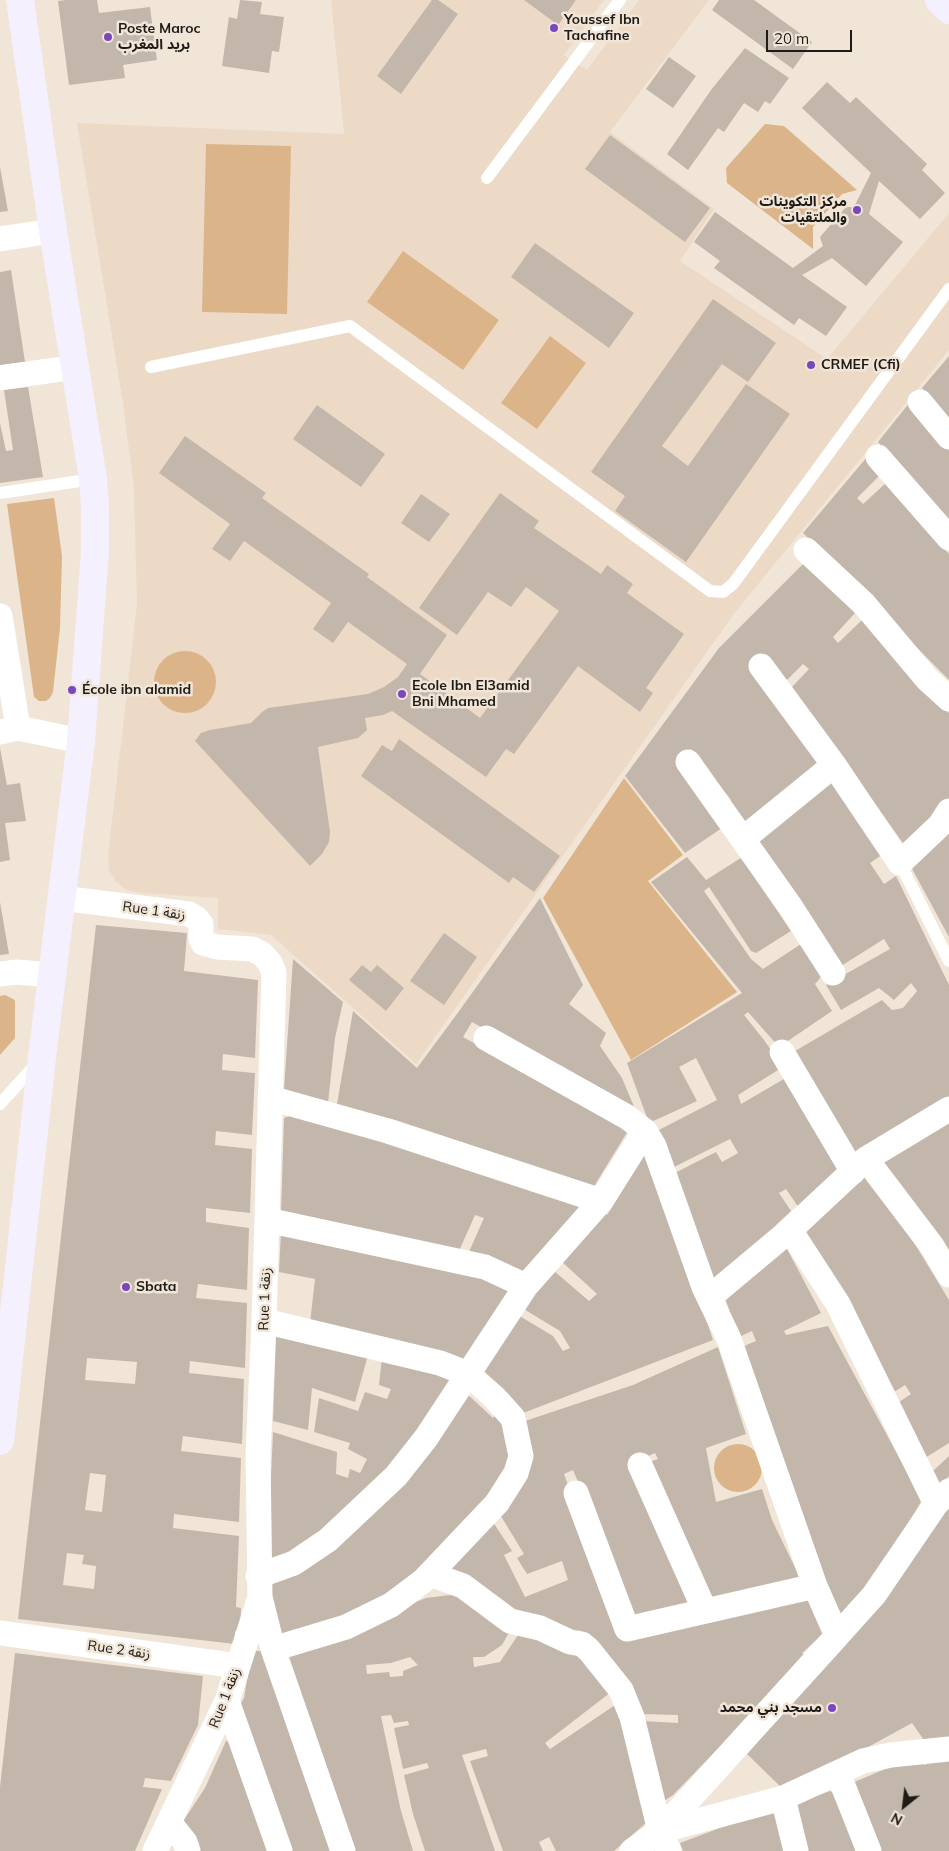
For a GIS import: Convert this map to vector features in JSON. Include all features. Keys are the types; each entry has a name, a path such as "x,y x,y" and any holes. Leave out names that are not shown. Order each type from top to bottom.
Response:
{"street":[{"path":"0,1441 6,1325 42,1057 81,741 95,551 93,478 53,231 20,0"},
{"path":"938,0 949,10"},
{"path":"0,239 53,231"},
{"path":"0,378 76,367"},
{"path":"920,402 949,437"},
{"path":"878,457 949,538"},
{"path":"806,550 864,604 927,679 949,699"},
{"path":"0,616 9,730 81,741"},
{"path":"761,666 834,766 900,863 940,825 949,811"},
{"path":"688,762 790,906 833,972"},
{"path":"743,839 834,766"},
{"name":"Rue 1 زنقة","path":"61,898 189,914 196,918 200,924 203,943 216,947 252,949 262,954 270,963 274,974 264,1321 258,1455 259,1587 227,1701 155,1851"},
{"path":"0,974 16,972 52,975"},
{"path":"486,1038 627,1117 645,1131 654,1146 704,1287 729,1339 815,1586 836,1636"},
{"path":"782,1052 859,1166 932,1246 949,1275"},
{"path":"270,1098 388,1132 602,1201"},
{"path":"710,1297 790,1230 859,1166 949,1109"},
{"path":"343,1851 273,1649 259,1587 328,1540 396,1476 426,1438 526,1286 602,1201 645,1131"},
{"path":"267,1220 485,1267 526,1286"},
{"path":"664,1841 836,1636 874,1595 942,1498 838,1304 790,1230"},
{"path":"264,1321 440,1363 468,1374 494,1397 513,1418 521,1456 516,1473 497,1503 430,1574 390,1605 355,1622 273,1649"},
{"path":"640,1465 706,1611"},
{"path":"576,1493 627,1629 815,1586"},
{"path":"430,1574 463,1586 510,1621 540,1628 570,1642 582,1644 589,1650 620,1690 632,1717 664,1841"},
{"name":"Rue 2 زنقة","path":"0,1634 238,1666"},
{"path":"227,1701 280,1851"},
{"path":"632,1851 783,1798 863,1761 891,1755 949,1749"},
{"path":"838,1773 869,1851"},
{"path":"783,1798 796,1851"},
{"path":"168,1822 185,1842 188,1851"}],"lane":[{"path":"487,178 620,0"},
{"path":"151,367 350,326 710,591 723,592 733,584 949,289"},
{"path":"0,493 93,478"},
{"path":"900,863 949,961"},
{"path":"0,1104 42,1057"}],"shaded area":[{"path":"331,0 604,0 564,55 587,70 639,0 709,0 610,132 714,209 680,261 827,359 949,213 949,350 733,615 416,1064 271,935 218,929 218,898 140,893 127,890 116,882 109,870 108,856 137,604 134,489 123,403 77,123 344,134"},
{"path":"765,124 784,126 857,190 842,194 813,227 813,249 727,183 726,168"},
{"path":"206,144 291,146 287,314 202,312"},
{"path":"403,251 499,320 463,370 367,302"},
{"path":"550,336 586,363 537,429 501,403"},
{"path":"54,498 62,556 60,628 53,692 46,701 39,701 34,697 7,504"},
{"path":"179,651 191,651 207,660 214,670 216,682 214,694 207,704 191,713 179,713 168,708 159,699 154,688 154,676 159,665 168,656"},
{"path":"624,778 683,855 648,881 737,992 631,1060 543,898"},
{"path":"5,995 15,1000 15,1038 0,1055 0,996"},
{"path":"738,1444 747,1446 755,1451 760,1459 762,1468 760,1477 755,1485 747,1490 738,1492 729,1490 721,1485 716,1477 714,1468 716,1459 721,1451 729,1446"}],"building":[{"name":"Poste Maroc بريد المغرب","path":"97,0 99,13 150,7 157,60 123,65 125,78 69,85 58,1"},
{"path":"240,0 262,2 260,14 284,17 279,52 272,51 269,73 222,66 229,17 237,19"},
{"path":"432,0 438,0 458,14 401,94 377,76"},
{"path":"524,0 576,0 558,25"},
{"path":"719,0 754,0 812,42 793,69 712,10"},
{"path":"745,48 789,78 770,104 765,101 758,112 744,103 724,132 718,128 688,170 667,154 711,90"},
{"path":"669,57 696,76 673,108 646,89"},
{"name":"مركز التكوينات والملتقيات","path":"827,82 850,103 856,97 927,164 922,170 945,193 920,219 879,181 869,214 903,242 866,286 832,258 802,275 847,307 826,336 799,318 794,325 714,268 720,261 694,242 715,212 793,268 823,246 820,237 846,207 854,207 871,173 802,108"},
{"path":"610,135 710,208 685,242 585,169"},
{"path":"0,167 8,211 0,212"},
{"path":"535,243 634,313 609,348 511,277"},
{"path":"11,270 25,362 0,365 0,272"},
{"path":"713,299 776,343 748,382 722,364 662,446 688,466 746,384 790,414 686,562 615,511 625,496 591,472"},
{"path":"949,356 949,424 922,388"},
{"path":"28,387 43,477 0,483 0,423 6,451 13,450 4,390"},
{"path":"910,402 949,450 949,524 878,442"},
{"path":"317,405 385,454 361,487 293,439"},
{"path":"185,436 266,493 262,498 369,574 367,577 447,635 420,674 480,718 559,611 526,587 511,607 488,592 457,635 419,608 500,493 539,521 534,528 601,574 607,565 633,584 627,593 684,634 646,688 653,693 640,712 578,666 514,754 506,749 486,777 392,711 383,715 365,718 367,730 358,738 318,747 330,832 329,842 322,854 310,866 195,741 201,733 210,730 251,723 268,708 368,694 384,687 398,677 407,664 348,622 333,643 313,629 331,603 244,541 230,561 212,549 230,524 159,473"},
{"path":"867,457 882,473 857,498 863,504 886,483 949,554 949,680 803,533"},
{"path":"421,494 450,514 429,542 401,523"},
{"path":"805,562 855,613 833,637 838,643 862,620 949,713 949,799 930,823 905,846 792,687 809,669 803,664 787,680 762,655 749,669 822,766 746,829 726,804 731,800 691,749 676,762 722,828 685,853 625,776 719,648"},
{"path":"399,739 560,856 534,892 513,877 509,883 361,776 382,745 392,751"},
{"path":"0,748 7,785 20,783 26,821 5,823 10,860 0,862"},
{"path":"831,778 883,854 870,863 884,884 896,876 949,985 949,1099 852,1158 790,1054 882,1000 892,1010 903,1008 917,991 911,983 894,1000 879,988 841,1010 826,985 890,949 884,939 841,966 755,840"},
{"path":"949,831 949,937 910,865"},
{"path":"744,856 757,881 791,931 756,953 751,951 709,887 704,891 751,959 763,969 804,942 821,977 815,984 832,1011 779,1047 748,1012 744,1015 783,1067 738,1095 741,1104 789,1076 843,1170 799,1208 786,1189 779,1193 791,1211 776,1225 779,1228 709,1282 671,1175 716,1152 722,1162 738,1153 730,1139 668,1170 653,1133 717,1100 696,1058 679,1067 697,1101 649,1123 627,1063 742,993 651,882 687,857 706,880"},
{"path":"540,898 583,985 569,1004 606,1033 600,1046 622,1078 635,1109 631,1112 472,1022 463,1037 629,1129 593,1188 337,1104 353,1011 417,1068"},
{"path":"0,902 9,954 0,955"},
{"name":"Sbata","path":"96,925 187,933 184,971 258,980 255,1058 223,1054 222,1070 255,1073 252,1135 216,1131 215,1145 252,1149 250,1213 206,1208 206,1222 249,1228 247,1290 198,1284 196,1298 247,1303 245,1368 190,1361 189,1373 244,1379 242,1444 183,1436 181,1451 241,1458 239,1522 174,1514 173,1528 239,1536 236,1607 241,1608 240,1631 235,1631 235,1644 18,1619","holes":["87,1358 137,1362 135,1384 85,1380","90,1473 106,1475 102,1512 85,1510","67,1553 84,1555 82,1564 96,1566 94,1589 63,1585"]},
{"path":"444,933 477,957 444,1005 410,981"},
{"path":"293,959 343,1002 335,1038 328,1103 284,1089"},
{"path":"362,965 371,972 377,965 404,988 386,1011 349,980"},
{"path":"292,1115 587,1203 525,1279 468,1254 484,1218 475,1215 459,1251 281,1213 284,1118"},
{"path":"949,1120 949,1260 880,1164"},
{"path":"646,1150 650,1150 713,1340 518,1415 477,1372 518,1315 553,1336 563,1351 570,1348 560,1331 522,1308 553,1270 589,1301 597,1294 560,1260 603,1211 607,1215"},
{"path":"862,1174 910,1236 949,1300 949,1443 925,1458 896,1404 911,1394 905,1385 891,1394 800,1230"},
{"path":"281,1232 485,1279 513,1293 466,1366 310,1323 315,1279 279,1272"},
{"path":"786,1247 821,1313 784,1331 786,1335 828,1326 922,1500 869,1589 837,1618 742,1347 756,1341 752,1331 739,1337 725,1298"},
{"path":"276,1335 368,1355 355,1402 312,1388 308,1430 273,1421"},
{"path":"718,1347 746,1434 706,1448 716,1502 762,1489 772,1520 802,1582 708,1601 646,1463 658,1459 655,1453 633,1463 695,1606 636,1619 573,1470 564,1474 623,1636 806,1596 825,1632 802,1653 807,1657 673,1795 661,1803 642,1721 678,1723 678,1715 640,1714 630,1689 579,1630 569,1636 508,1614 447,1566 491,1519 512,1551 504,1555 525,1597 568,1580 562,1561 527,1574 517,1558 524,1554 499,1513 519,1423 633,1385"},
{"path":"382,1357 458,1377 420,1437 321,1536 267,1566 273,1432 337,1452 336,1474 348,1478 350,1469 360,1473 367,1459 348,1449 350,1443 314,1432 319,1398 358,1411 365,1392 387,1399 391,1389 379,1385"},
{"path":"464,1391 493,1418 498,1412 508,1422 513,1470 418,1573 362,1610 280,1640 269,1579 430,1440"},
{"path":"949,1456 949,1476 940,1485 933,1471"},
{"path":"949,1505 949,1740 926,1743 912,1723 786,1792 747,1754 879,1603"},
{"path":"466,1593 511,1629 502,1645 484,1657 473,1657 474,1667 500,1662 522,1629 581,1651 611,1692 545,1743 550,1749 618,1703 648,1821 614,1851 556,1851 549,1837 539,1842 543,1851 503,1851 470,1761 488,1756 486,1749 462,1755 495,1851 425,1851 413,1814 404,1775 429,1768 427,1763 403,1769 394,1728 409,1725 408,1721 394,1723 391,1715 381,1716 401,1811 413,1851 348,1851 284,1655 426,1598","holes":["410,1657 418,1665 403,1671 403,1676 390,1677 389,1672 367,1674 366,1665 391,1663"]},
{"path":"252,1651 267,1651 332,1851 291,1851 240,1705 244,1698"},
{"path":"15,1653 203,1676 198,1725 171,1781 145,1778 143,1787 162,1789 135,1851 0,1851 0,1787"},
{"path":"226,1741 233,1743 270,1851 195,1851 184,1820 205,1788"},
{"path":"949,1758 949,1851 878,1851 852,1783 890,1767 922,1762 924,1765 935,1760"},
{"path":"830,1791 835,1794 856,1851 806,1851 791,1805"},
{"path":"773,1808 788,1851 683,1851 680,1843"}],"place":[{"name":"Youssef Ibn Tachafine","path":"554,28"},
{"name":"Poste Maroc بريد المغرب","path":"108,37"},
{"name":"مركز التكوينات والملتقيات","path":"857,210"},
{"name":"CRMEF (Cfi)","path":"811,365"},
{"name":"École ibn alamid","path":"72,690"},
{"name":"Ecole Ibn El3amid Bni Mhamed","path":"402,694"},
{"name":"Sbata","path":"126,1287"},
{"name":"مسجد بني محمد","path":"832,1708"}]}
